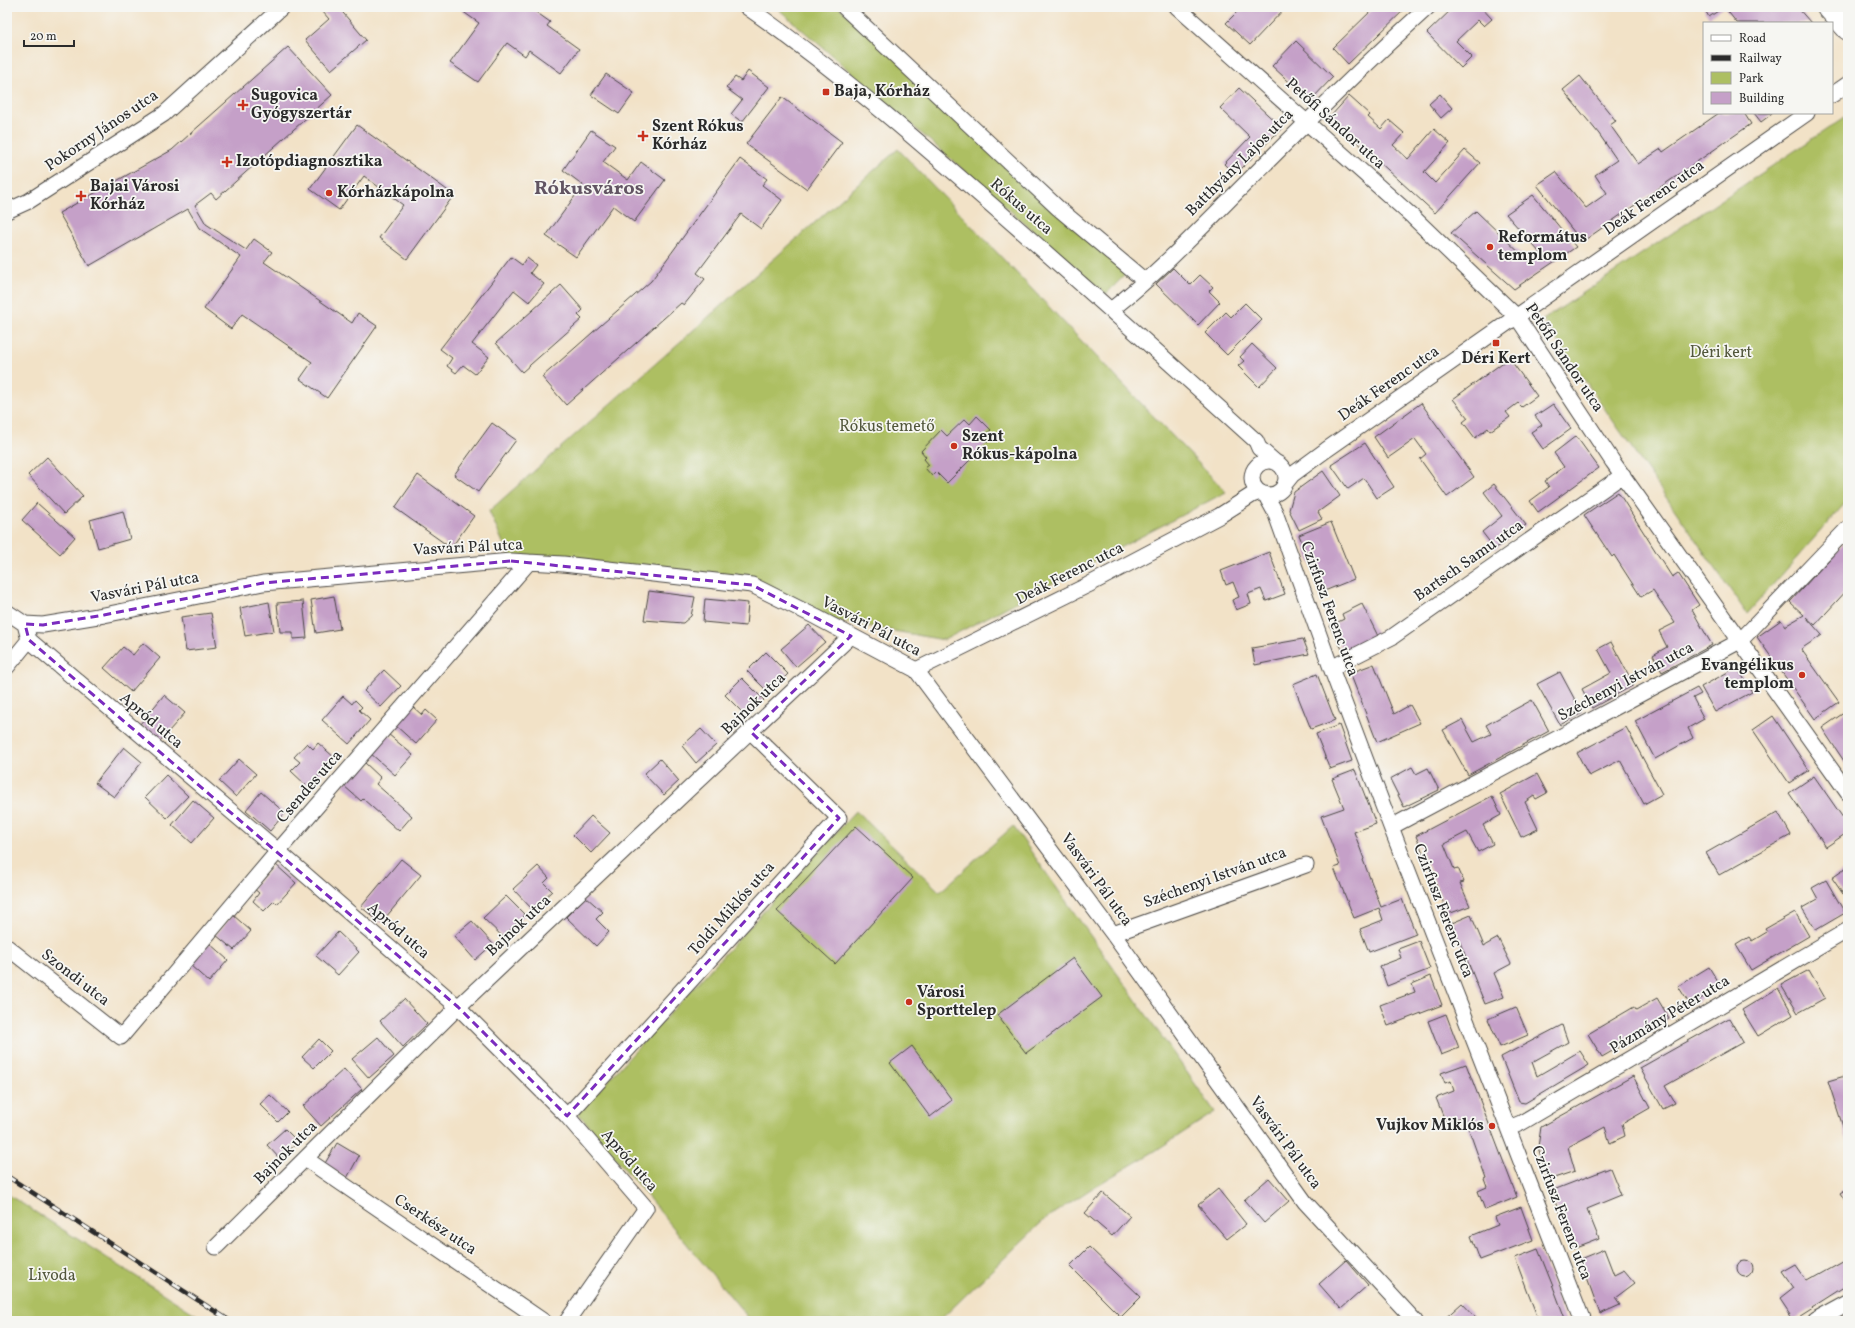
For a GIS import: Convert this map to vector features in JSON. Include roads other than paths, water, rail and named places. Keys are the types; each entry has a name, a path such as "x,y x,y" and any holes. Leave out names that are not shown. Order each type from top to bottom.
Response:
{"main road":[{"path":"1828,7 1848,29"}],"street":[{"name":"Pokorny János utca","path":"7,211 29,201 164,114 282,7"},
{"name":"Rókus utca","path":"747,7 822,63 922,144 1111,310 1256,441 1259,448 1277,464"},
{"name":"Rókus utca","path":"844,7 1058,208 1145,281"},
{"name":"Petőfi Sándor utca","path":"1177,7 1413,217 1517,317 1623,475 1848,794"},
{"name":"Batthyány Lajos utca","path":"1111,310 1145,281 1306,123 1428,7"},
{"path":"1833,94 1848,84"},
{"name":"Deák Ferenc utca","path":"1326,450 1805,114"},
{"path":"1259,448 1252,475 1255,488 1262,493 1276,493 1292,475 1326,450"},
{"path":"1237,505 1247,490 1255,467 1264,461 1277,464 1289,464 1326,450"},
{"path":"1276,512 1276,501 1282,487 1285,474 1277,464"},
{"name":"Bartsch Samu utca","path":"1331,668 1392,637 1623,475"},
{"name":"Deák Ferenc utca","path":"916,670 1088,585 1237,505 1252,495 1262,493"},
{"name":"Czirfusz Ferenc utca","path":"1262,493 1276,512 1331,668 1391,827 1583,1321"},
{"name":"Széchenyi István utca","path":"1391,827 1740,641 1848,528"},
{"name":"Vasvári Pál utca","path":"25,624 43,625 263,583 511,561 752,586 916,670 1113,934 1305,1202 1415,1321"},
{"name":"Csendes utca","path":"121,1037 278,851 529,562"},
{"path":"7,612 25,624 29,640 7,667"},
{"name":"Bajnok utca","path":"216,1247 458,1007 851,636"},
{"name":"Apród utca","path":"29,640 278,851 458,1007 567,1116 646,1208 567,1321"},
{"name":"Toldi Miklós utca","path":"567,1116 839,818 751,732"},
{"name":"Széchenyi István utca","path":"1113,934 1306,865"},
{"name":"Pázmány Péter utca","path":"1509,1128 1521,1123 1848,930"},
{"name":"Szondi utca","path":"7,947 121,1037"},
{"name":"Cserkész utca","path":"306,1159 543,1321"},
{"path":"1815,1321 1848,1303"}],"railway":[{"path":"7,1176 230,1321"}],"place":[{"name":"Baja, Kórház","path":"826,92"},
{"name":"Sugovica Gyógyszertár","path":"243,105"},
{"name":"Szent Rókus Kórház","path":"643,136"},
{"name":"Izotópdiagnosztika","path":"227,162"},
{"name":"Kórházkápolna","path":"329,193"},
{"name":"Bajai Városi Kórház","path":"81,196"},
{"name":"Református templom","path":"1490,247"},
{"name":"Déri Kert","path":"1496,343"},
{"name":"Szent Rókus-kápolna","path":"954,446"},
{"name":"Evangélikus templom","path":"1802,675"},
{"name":"Városi Sporttelep","path":"909,1002"},
{"name":"Vujkov Miklós","path":"1492,1126"}],"district":[{"name":"Rókusváros","path":"589,189"}],"park label":[{"name":"Déri kert","path":"1721,353"},
{"name":"Rókus temető","path":"887,427"},
{"name":"Livoda","path":"52,1276"}]}
